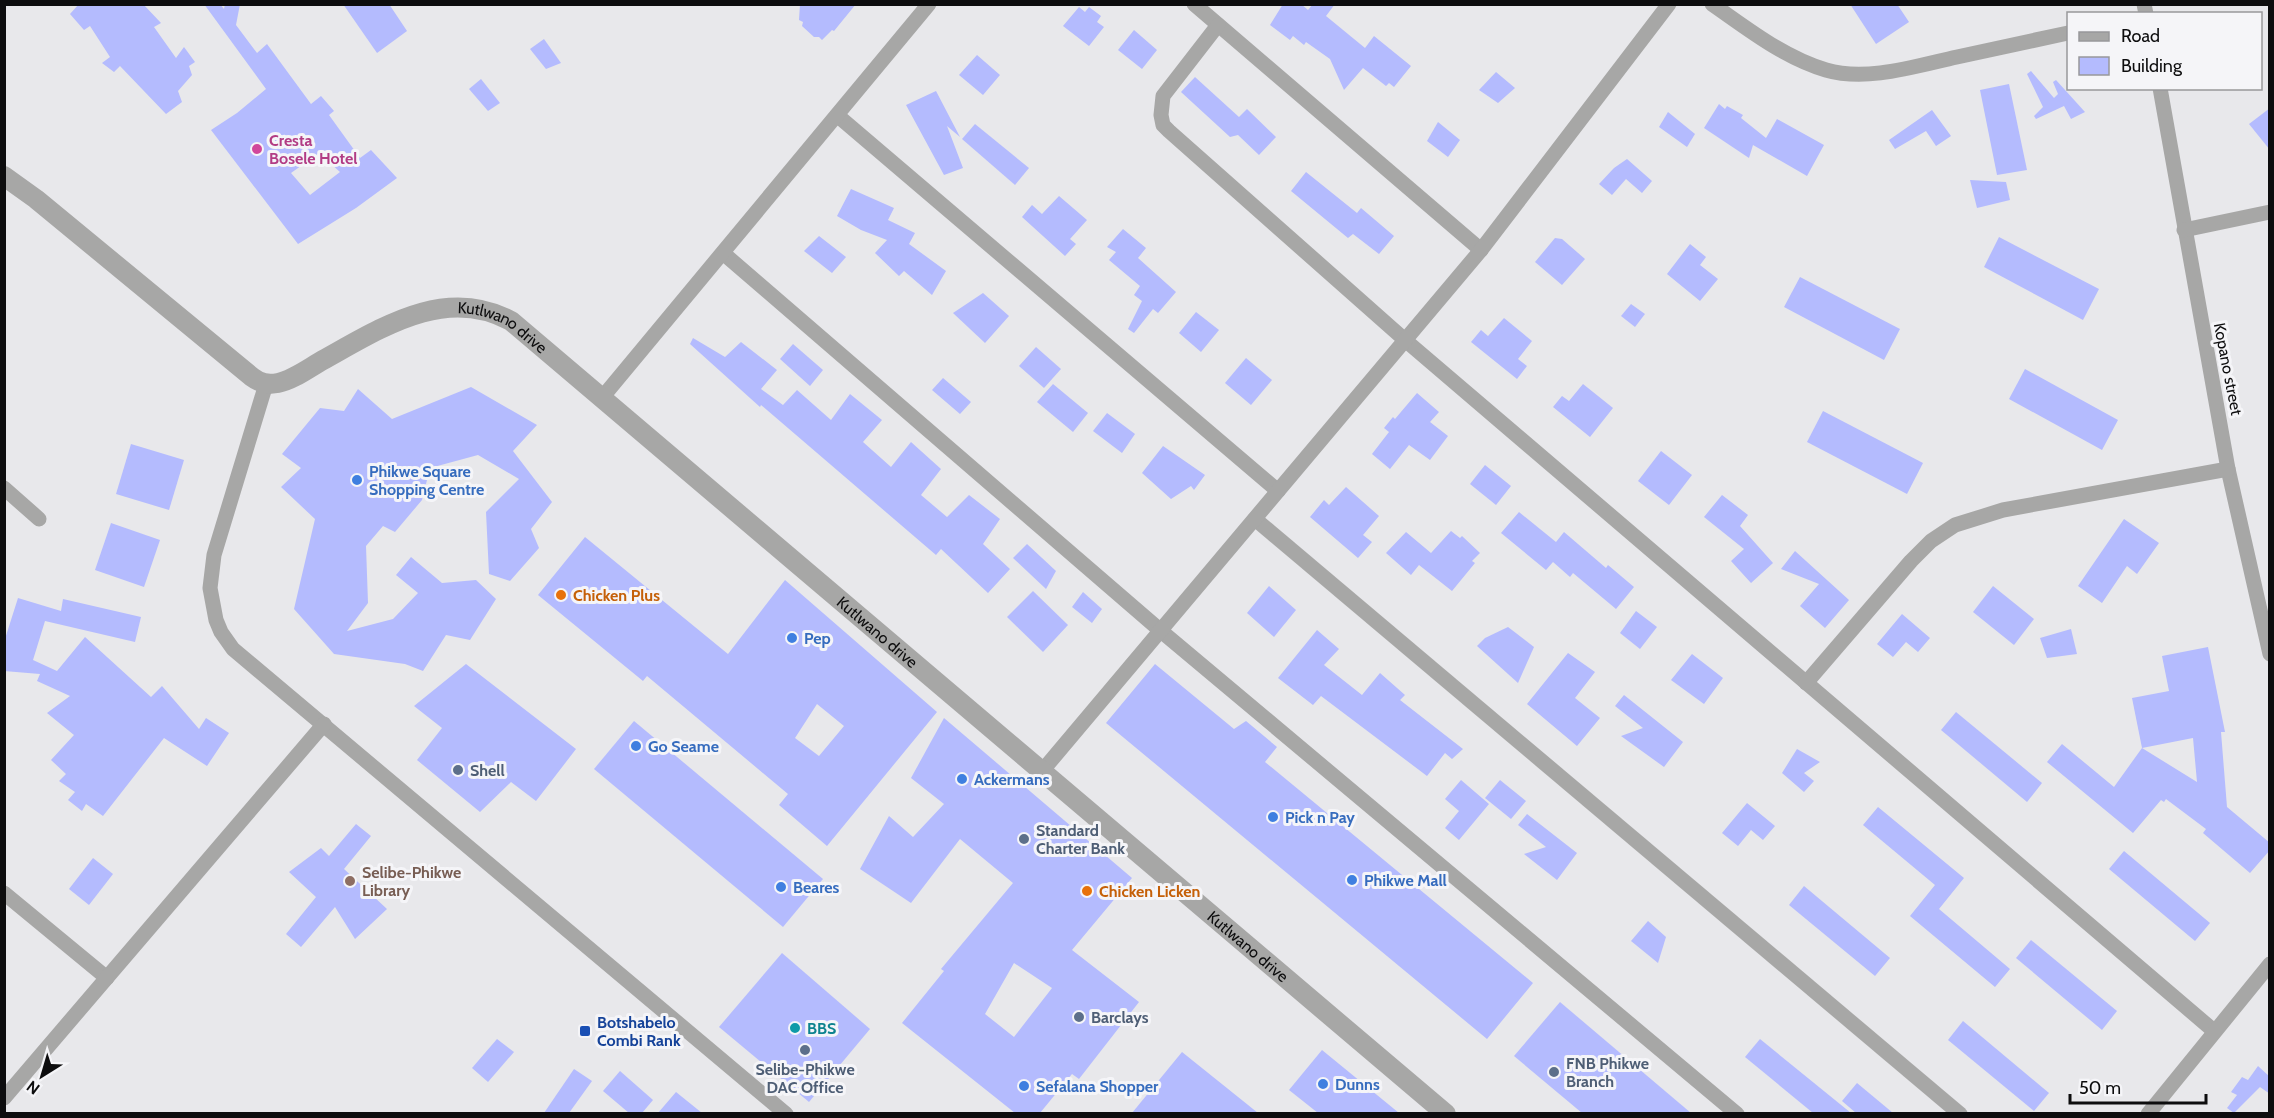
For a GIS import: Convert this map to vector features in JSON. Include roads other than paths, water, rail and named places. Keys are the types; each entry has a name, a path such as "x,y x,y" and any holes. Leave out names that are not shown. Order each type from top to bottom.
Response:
{"street":[{"path":"601,399 929,4"},
{"path":"1194,4 1481,250"},
{"path":"1043,770 1481,250 1670,4"},
{"path":"1712,4 1776,48 1829,70 1857,74 1898,70 2067,33"},
{"path":"1218,25 1163,96 1160,107 1163,125 1405,340 2214,1031"},
{"name":"Kopano street","path":"2160,90 2228,469 2270,654"},
{"path":"838,116 1278,491"},
{"path":"4,176 36,199 252,377 266,384 214,555 210,588 212,604 221,632 233,649 786,1113"},
{"path":"2184,230 2270,212"},
{"path":"723,253 1161,631 1737,1113"},
{"name":"Kutlwano drive","path":"266,384 288,380 405,317 450,306 464,306 490,311 511,321 1446,1113"},
{"path":"1806,683 1911,561 1931,541 1955,525 2003,510 2228,469"},
{"path":"4,488 39,519"},
{"path":"1255,519 1960,1113"},
{"path":"4,1098 324,724"},
{"path":"4,893 107,978"},
{"path":"2148,1113 2270,964"}],"place":[{"name":"Cresta Bosele Hotel","path":"257,149"},
{"name":"Phikwe Square Shopping Centre","path":"357,480"},
{"name":"Chicken Plus","path":"561,595"},
{"name":"Pep","path":"792,638"},
{"name":"Go Seame","path":"636,746"},
{"name":"Shell","path":"458,770"},
{"name":"Ackermans","path":"962,779"},
{"name":"Pick n Pay","path":"1273,817"},
{"name":"Standard Charter Bank","path":"1024,839"},
{"name":"Phikwe Mall","path":"1352,880"},
{"name":"Selibe-Phikwe Library","path":"350,881"},
{"name":"Beares","path":"781,887"},
{"name":"Chicken Licken","path":"1087,891"},
{"name":"Barclays","path":"1079,1017"},
{"name":"BBS","path":"795,1028"},
{"name":"Botshabelo Combi Rank","path":"585,1031"},
{"name":"Selibe-Phikwe DAC Office","path":"805,1050"},
{"name":"FNB Phikwe Branch","path":"1554,1072"},
{"name":"Dunns","path":"1323,1084"},
{"name":"Sefalana Shopper","path":"1024,1086"}]}
